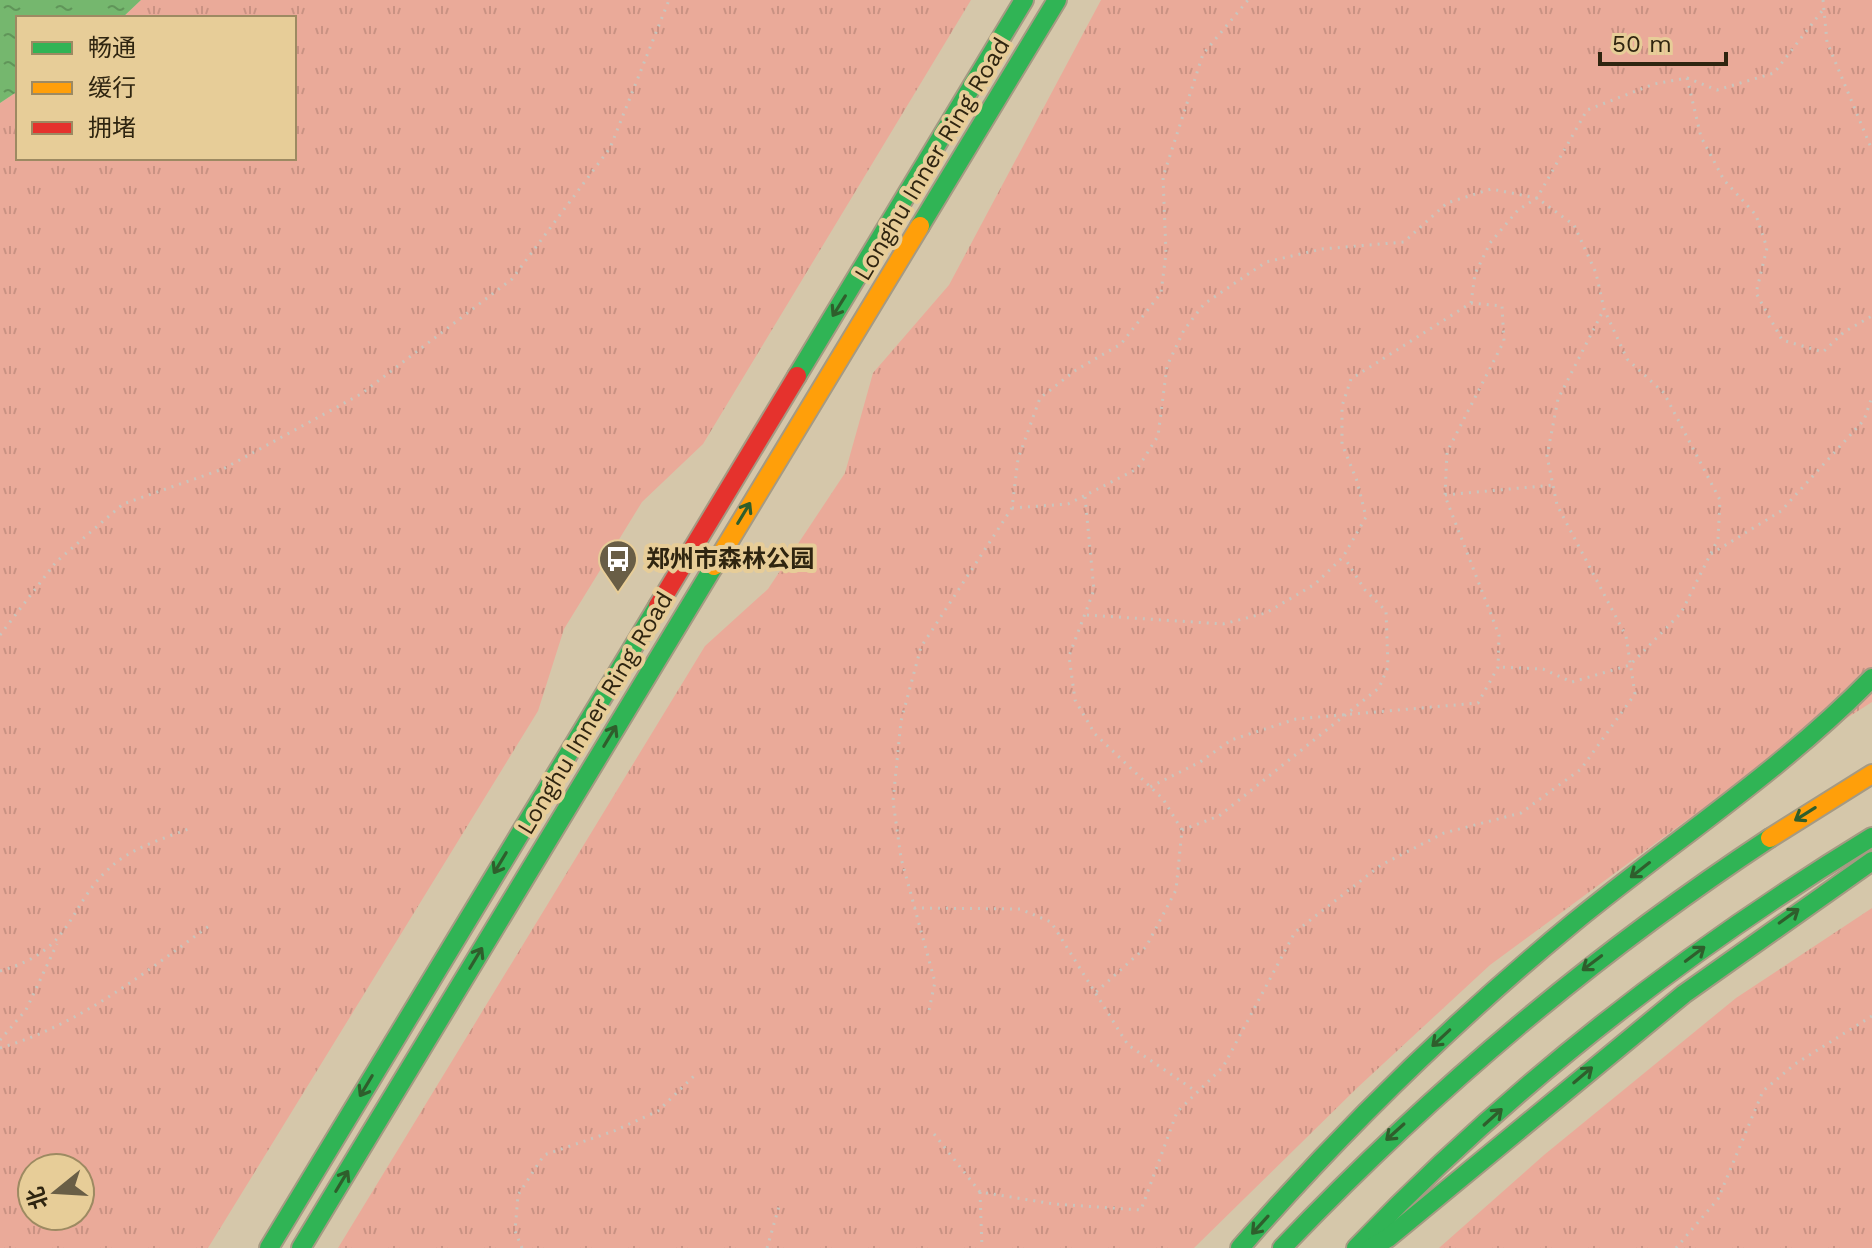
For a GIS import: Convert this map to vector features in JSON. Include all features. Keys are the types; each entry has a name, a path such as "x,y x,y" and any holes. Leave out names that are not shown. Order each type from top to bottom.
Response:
{"main road":[{"name":"Longhu Inner Ring Road","path":"269,1248 1024,0"},
{"name":"Longhu Inner Ring Road","path":"301,1248 1057,0"},
{"path":"1240,1248 1359,1116 1442,1036 1573,922 1804,746 1872,678"},
{"path":"1282,1248 1385,1140 1539,1003 1691,890 1872,774"},
{"path":"1356,1248 1422,1180 1574,1045 1722,934 1872,837"},
{"path":"1371,1248 1388,1238 1653,1015 1820,894 1872,861"}],"path":[{"path":"0,635 56,562 123,504 223,469 361,394 512,279 610,148 669,0"},
{"path":"929,1010 935,982 913,908 893,801 901,721 921,647 1012,508 1018,459 1040,398 1076,370 1121,344 1161,293 1166,253 1163,177 1203,54 1235,11 1248,0"},
{"path":"1823,0 1827,42 1872,150"},
{"path":"1471,303 1475,274 1490,243 1518,210 1537,198 1587,110 1654,84 1687,78 1717,90 1774,73 1822,11"},
{"path":"1687,78 1701,137 1724,180 1756,215 1767,248 1756,293 1782,340 1823,352 1844,332 1872,316"},
{"path":"1012,508 1068,504 1137,469 1158,436 1167,366 1184,330 1204,304 1266,262 1322,249 1404,242 1447,203 1491,189 1537,198 1574,225 1596,273 1604,309 1627,359 1664,393 1720,500 1718,539 1681,613 1630,665 1572,682 1543,669 1498,667"},
{"path":"1087,615 1223,624 1266,613 1315,584 1343,557 1366,517 1357,481 1342,444 1342,406 1351,379 1471,303 1502,306 1504,341 1447,452 1445,496 1499,635 1498,667 1478,703 1296,719 1231,740 1200,762 1150,787"},
{"path":"980,1192 1054,1204 1141,1210 1177,1112 1223,1067 1295,932 1381,865 1444,833 1521,813 1581,769 1635,694 1626,636 1557,505 1547,456 1558,399 1604,309"},
{"path":"1711,554 1781,511 1864,420 1872,397"},
{"path":"1445,496 1553,485"},
{"path":"1085,496 1094,590 1069,656 1075,700 1095,734 1163,799 1182,830 1176,890 1146,947 1095,993"},
{"path":"1182,830 1219,816 1379,688 1388,667 1390,640 1386,611 1365,590 1343,557"},
{"path":"0,1040 26,1010 57,943 89,894 118,861 191,828"},
{"path":"913,908 1020,909 1051,922 1128,1045 1197,1092"},
{"path":"0,1048 38,1037 119,992 209,926"},
{"path":"0,971 24,965 57,943"},
{"path":"1676,1248 1718,1199 1763,1091 1795,1064 1872,1016"},
{"path":"522,1248 515,1231 518,1195 544,1155 614,1131 658,1111 695,1075"},
{"path":"934,1134 980,1192 982,1248"},
{"path":"767,1248 780,1203"}],"green space":[{"path":"141,0 971,0 703,444 642,502 564,629 538,711 208,1248 0,1248 0,103 16,92 16,160 296,160 296,16 124,16"},
{"path":"1101,0 1872,0 1872,702 1687,820 1490,965 1357,1088 1194,1248 338,1248 705,646 768,589 845,473 873,373 949,285"},
{"path":"1872,908 1872,1248 1439,1248 1544,1155 1736,998"}],"water":[{"path":"0,0 141,0 124,16 16,16 16,92 0,103"}],"traffic: fast":[{"path":"797,376 1024,0"},
{"path":"920,226 1057,0"},
{"path":"301,1248 714,566"},
{"path":"269,1248 658,606"},
{"path":"1240,1248 1359,1120 1485,999 1573,923 1801,744 1872,678"},
{"path":"1356,1248 1475,1132 1600,1026 1733,928 1872,837"},
{"path":"1282,1248 1396,1135 1514,1029 1639,930 1770,838"},
{"path":"1371,1248 1388,1238 1684,994 1872,861"}],"traffic: slow":[{"path":"714,566 920,226"},
{"path":"1770,838 1872,774"}],"traffic: jam":[{"path":"658,606 797,376"}],"place":[{"name":"郑州市森林公园","path":"618,593"}]}
